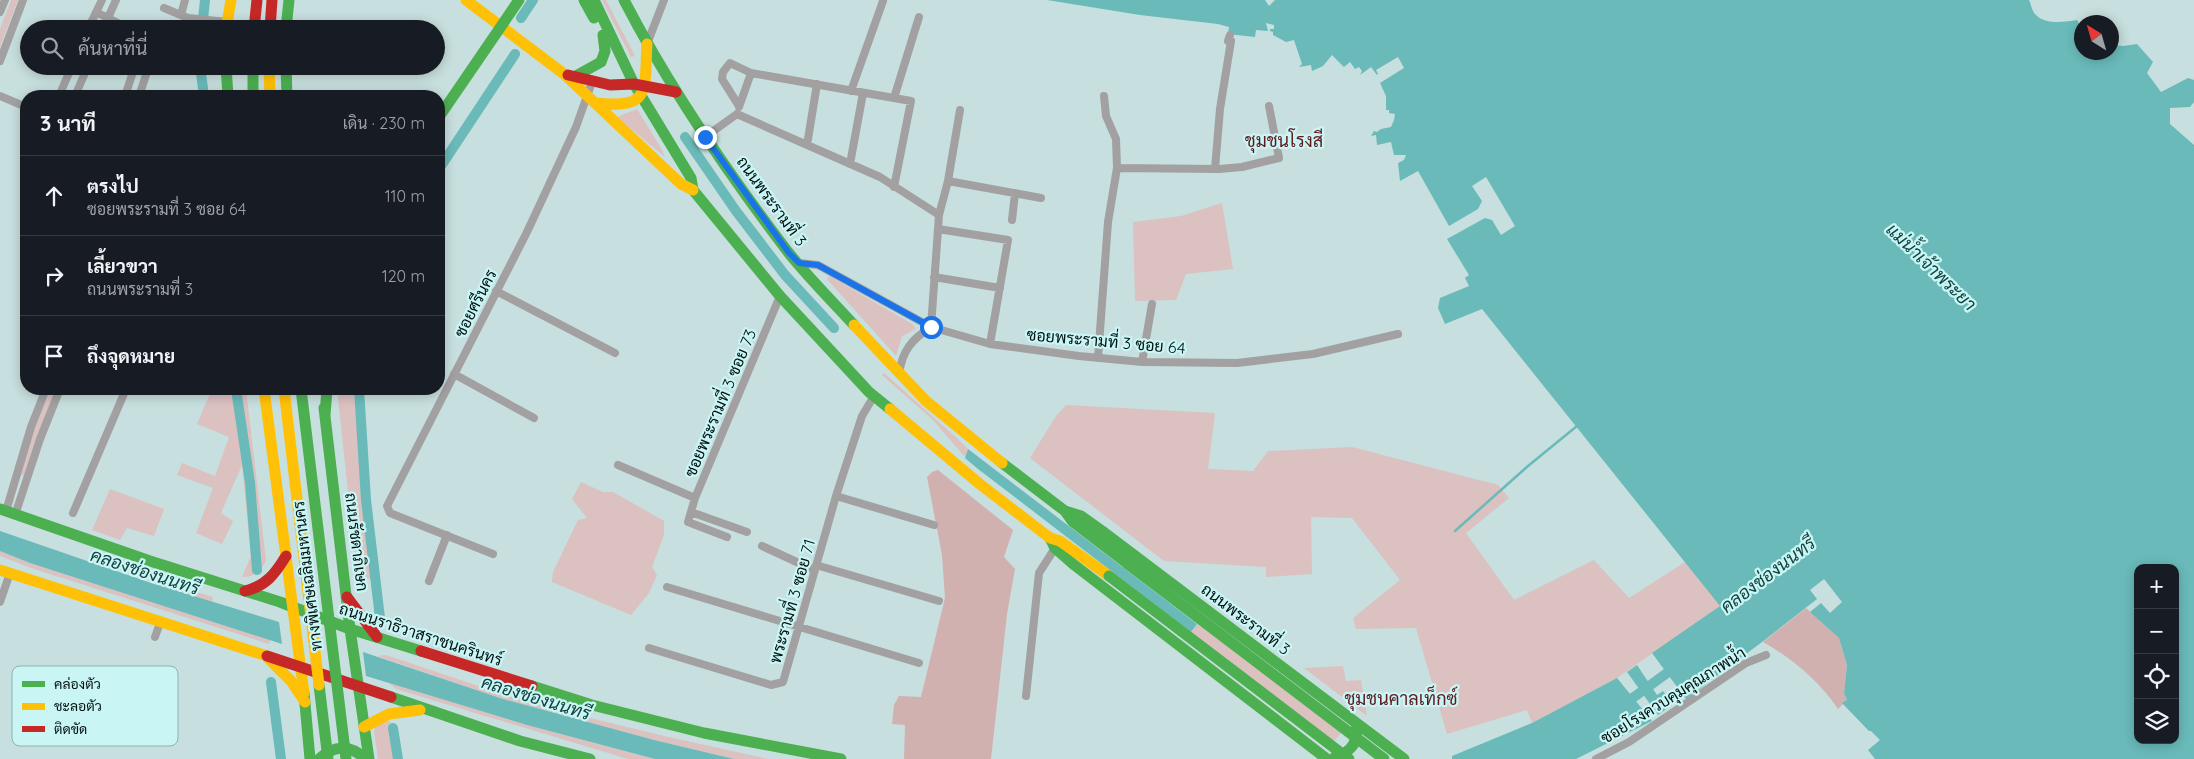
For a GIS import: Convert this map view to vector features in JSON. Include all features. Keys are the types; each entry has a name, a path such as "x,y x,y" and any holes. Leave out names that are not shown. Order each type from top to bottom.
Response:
{"main road":[{"path":"227,20 231,0"},
{"path":"255,20 257,0"},
{"path":"271,20 272,0"},
{"path":"287,20 289,0"},
{"path":"466,0 569,76 591,100 681,184 693,190 780,296 874,396 1158,632 1327,759 1342,755 1351,749 1357,737 1354,722"},
{"path":"445,108 519,0"},
{"path":"584,0 603,35 616,49"},
{"path":"594,0 616,49 691,178 693,190"},
{"name":"ถนนพระรามที่ 3","path":"624,0 647,44 705,137 789,253 926,401 993,456 1065,511 1073,522 1384,759"},
{"path":"569,76 601,62 605,50 603,35"},
{"path":"591,100 615,105 629,104 640,89 647,44"},
{"path":"227,75 228,90"},
{"path":"253,75 253,90"},
{"path":"269,75 270,90"},
{"path":"286,75 287,90"},
{"path":"569,76 610,85 676,92"},
{"path":"265,395 305,702 310,759"},
{"name":"ทางพิเศษเฉลิมมหานคร","path":"285,395 328,759"},
{"name":"ทางพิเศษเฉลิมมหานคร","path":"302,395 346,759"},
{"name":"ถนนรัชดาภิเษก","path":"322,395 367,759"},
{"path":"325,415 327,395"},
{"name":"ถนนพระรามที่ 3","path":"1065,511 1072,512 1088,520 1399,757"},
{"name":"ถนนนราธิวาสราชนครินทร์","path":"7,512 292,607 350,629 592,705 704,733 841,759"},
{"path":"1052,543 1060,541 1110,576 1349,759"},
{"path":"245,591 256,589 269,581 286,556"},
{"path":"5,572 160,623 300,666 555,755 590,759"},
{"path":"347,597 377,637"},
{"path":"265,655 291,682 305,702"},
{"path":"364,727 389,714 425,710"},
{"path":"318,759 330,750 345,747 355,750 367,759"}],"street":[{"path":"0,12 5,0"},
{"path":"0,61 23,0"},
{"path":"92,20 102,0"},
{"path":"106,20 116,0"},
{"path":"185,0 185,17"},
{"path":"647,44 664,0"},
{"path":"851,91 883,1"},
{"path":"164,8 185,17 202,20"},
{"path":"96,12 113,20"},
{"path":"894,98 919,17"},
{"path":"1215,169 1220,109 1231,42 1228,41 1230,34"},
{"path":"894,186 910,101 751,72 732,63 723,72 722,79 738,110 807,145 880,177 939,215"},
{"path":"705,137 738,110 751,72"},
{"path":"62,90 68,75"},
{"path":"78,90 84,75"},
{"path":"126,90 132,75"},
{"path":"141,90 146,75"},
{"name":"ซอยศรีนคร","path":"445,392 591,100 592,82"},
{"path":"807,145 817,84"},
{"path":"850,164 863,93"},
{"path":"0,96 20,104"},
{"path":"1098,358 1108,222 1117,168 1116,140 1106,116 1104,96"},
{"path":"1117,168 1215,169 1242,167 1279,158 1269,106"},
{"path":"899,374 901,358 908,346 917,336 931,327 939,215 948,181 960,110"},
{"path":"948,181 1042,198"},
{"path":"1012,220 1015,193"},
{"path":"938,230 1008,240 990,344"},
{"name":"ซอยพระรามที่ 3 ซอย 64","path":"799,263 818,265 931,327 990,344 1098,358 1142,362 1237,363 1313,354 1398,334"},
{"path":"934,277 1000,288"},
{"path":"496,292 615,353"},
{"name":"ซอยพระรามที่ 3 ซอย 73","path":"727,537 688,522 695,498 732,414 780,296"},
{"path":"1142,362 1152,304"},
{"path":"454,374 534,418"},
{"path":"7,512 31,427 44,395"},
{"path":"7,512 58,395"},
{"path":"73,513 123,395"},
{"name":"ซอยศรีนคร","path":"443,395 387,506 390,513 493,554"},
{"name":"พระรามที่ 3 ซอย 71","path":"649,648 771,685 783,682 836,496 862,416 874,396"},
{"path":"618,465 695,498"},
{"path":"836,496 934,525"},
{"path":"691,512 747,532"},
{"path":"429,581 447,536"},
{"path":"1026,696 1039,573 1052,543"},
{"path":"762,546 815,567 939,601"},
{"path":"0,602 5,572"},
{"path":"667,587 919,663"},
{"path":"155,637 160,623"},
{"name":"ซอยโรงควบคุมคุณภาพน้ำ","path":"1596,759 1629,742 1746,663 1766,655"}],"shaded area":[{"path":"11,0 18,0 0,47 0,29"},
{"path":"602,0 606,0 635,56 631,57"},
{"path":"637,109 661,148 665,157 617,117"},
{"path":"1222,203 1233,269 1186,274 1176,300 1135,301 1133,222 1181,216"},
{"path":"829,276 912,324 916,329 902,336 896,356 827,279"},
{"path":"884,373 968,449 965,457 932,419 882,375"},
{"path":"48,395 54,395 22,476 19,473 36,423"},
{"path":"209,395 247,395 266,561 256,573 250,576 242,577 251,556 242,465 221,513 233,521 222,544 196,533 213,488 177,475 182,463 215,476 229,437 197,424"},
{"path":"338,395 358,395 373,580 357,576"},
{"path":"1066,405 1215,413 1208,469 1253,471 1268,451 1352,447 1498,485 1509,498 1466,533 1514,600 1594,560 1629,598 1685,562 1720,606 1617,678 1532,723 1527,710 1447,734 1416,628 1356,629 1353,618 1400,580 1352,518 1311,517 1312,574 1266,577 1266,567 1164,561 1030,458 1056,416"},
{"path":"938,470 1013,530 1004,557 1015,569 1007,614 991,759 904,759 905,725 892,724 894,705 899,696 921,697 945,598 942,555 927,477 932,472"},
{"path":"581,482 603,492 613,492 664,521 664,535 652,567 657,575 649,593 631,615 552,582 553,572 578,520 587,518 572,499"},
{"path":"110,489 164,509 154,536 127,528 120,540 92,530"},
{"path":"0,551 30,563 270,640 269,644 31,568 0,556"},
{"path":"156,580 213,597 212,602 155,584"},
{"path":"1806,608 1839,638 1847,665 1844,693 1847,700 1838,709 1804,671 1763,642"},
{"path":"1197,624 1345,728 1335,740 1327,742 1190,634"},
{"path":"386,655 511,697 558,710 768,759 734,759 654,740 503,699 377,656"},
{"path":"1343,666 1346,681 1361,680 1367,716 1304,668"},
{"path":"388,682 527,725 655,759 628,759 396,689"},
{"path":"390,721 396,759 378,759 374,730 378,723"}],"water":[{"name":"แม่น้ำเจ้าพระยา","path":"1047,0 1265,0 1269,6 1275,0 2029,0 2035,14 2040,18 2050,22 2074,20 2074,60 2119,60 2119,46 2137,44 2153,62 2147,73 2161,92 2188,78 2194,80 2194,102 2190,107 2170,108 2170,124 2194,145 2194,759 1875,759 1868,750 1880,740 1842,703 1847,700 1844,693 1847,665 1839,638 1810,612 1821,603 1830,613 1842,602 1824,579 1810,590 1817,599 1686,699 1652,653 1720,606 1482,309 1445,324 1438,308 1440,298 1469,286 1465,278 1469,275 1447,239 1485,218 1492,220 1501,235 1515,226 1486,177 1472,186 1482,201 1478,209 1449,226 1418,171 1400,181 1398,163 1404,160 1406,155 1394,155 1391,142 1377,145 1376,135 1371,136 1374,131 1377,132 1391,127 1394,120 1395,114 1389,113 1389,110 1386,110 1386,96 1380,83 1404,68 1398,57 1376,70 1377,75 1371,67 1360,75 1362,71 1359,67 1355,69 1350,62 1344,67 1332,55 1323,66 1312,71 1311,65 1299,67 1302,64 1294,40 1286,42 1273,35 1270,29 1274,29 1274,25 1266,23 1268,31 1256,30 1255,37 1228,34 1229,27 1218,24 1140,15"},
{"path":"968,449 1197,624 1191,632 978,469 965,458"},
{"path":"0,531 151,583 279,622 282,644 30,563 0,551"},
{"path":"363,652 503,699 654,740 734,759 655,759 527,725 366,676"},
{"path":"1637,665 1657,695 1663,691 1673,704 1658,715 1627,672"},
{"path":"1617,678 1652,721 1576,759 1452,759 1452,756 1532,723"}],"waterway":[{"path":"203,20 205,0"},
{"path":"521,18 533,0"},
{"path":"445,160 515,54"},
{"path":"201,75 203,90"},
{"path":"685,137 736,211 785,275 834,328"},
{"path":"237,395 250,483 257,570"},
{"path":"359,395 366,500 380,618"},
{"path":"1455,531 1528,466 1577,426"},
{"name":"คลองช่องนนทรี","path":"1623,705 1678,665"},
{"path":"271,682 281,759"},
{"path":"393,728 398,759"}],"traffic: fast":[{"path":"287,20 289,0"},
{"path":"445,108 519,0"},
{"path":"584,0 594,18"},
{"path":"594,0 634,84 691,178 693,190 780,296 869,392 890,409"},
{"path":"624,0 660,66 700,129 743,191 788,252 854,325"},
{"path":"574,77 601,62 605,51 603,35"},
{"path":"227,75 228,90"},
{"path":"253,75 253,90"},
{"path":"286,75 287,90"},
{"path":"302,395 346,759"},
{"path":"325,415 327,395"},
{"path":"324,408 350,629 369,759"},
{"path":"1002,463 1065,511 1073,522 1128,564"},
{"path":"0,509 150,561 280,602 350,629 421,651"},
{"path":"1065,511 1081,516 1102,531 1404,759"},
{"path":"1050,538 1055,548 1073,564 1327,759"},
{"path":"1128,564 1384,759"},
{"path":"1109,576 1349,759"},
{"path":"319,685 328,759"},
{"path":"532,686 592,705 704,733 841,759"},
{"path":"304,693 310,759"},
{"path":"391,697 520,741 590,759"},
{"path":"1335,757 1352,747 1356,739 1356,729"},
{"path":"319,759 330,751 342,748 354,751 365,759"}],"traffic: slow":[{"path":"228,20 231,0"},
{"path":"466,0 564,74 595,103 627,103 636,100 641,94 644,85 647,44"},
{"path":"269,75 270,90"},
{"path":"595,103 681,184 693,190"},
{"path":"854,325 926,401 1002,463"},
{"path":"265,395 304,693"},
{"path":"285,395 319,685"},
{"path":"890,409 981,485 1050,538 1060,541 1109,576"},
{"path":"0,570 267,656"},
{"path":"268,658 291,681 305,702"},
{"path":"364,727 389,714 420,710"}],"traffic: jam":[{"path":"255,20 257,0"},
{"path":"271,20 272,0"},
{"path":"568,75 610,85 634,84 676,92"},
{"path":"245,591 259,586 269,578 286,556"},
{"path":"347,597 377,637"},
{"path":"421,651 532,686"},
{"path":"267,656 391,697"}],"district":[{"name":"ชุมชนโรงสี","path":"1284,141"},
{"name":"ชุมชนคาลเท็กซ์","path":"1401,699"}],"route":[{"path":"705,137 789,253 799,263 818,265 931,327"}]}
